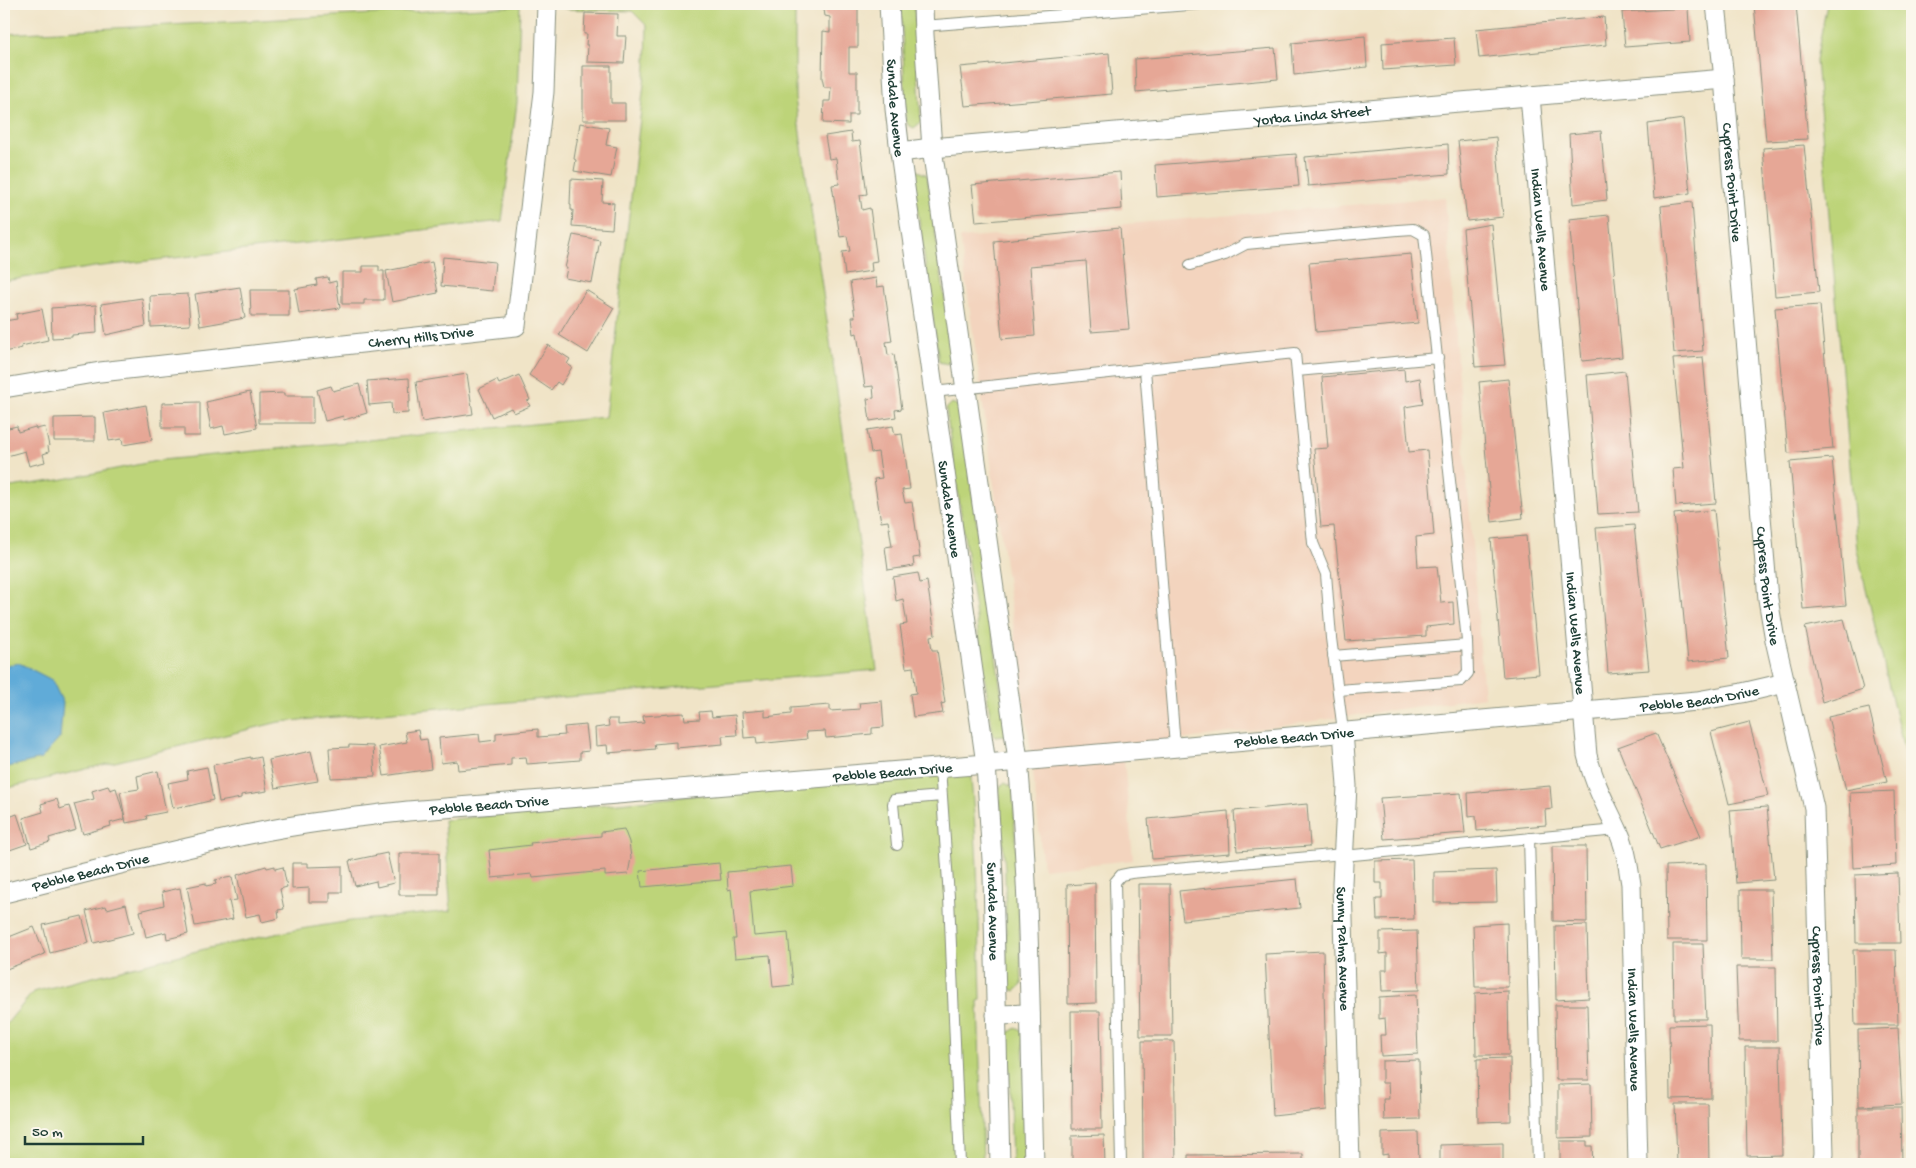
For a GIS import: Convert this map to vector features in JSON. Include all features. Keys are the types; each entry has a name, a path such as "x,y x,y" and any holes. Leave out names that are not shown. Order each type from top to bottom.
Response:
{"street":[{"name":"Cherry Hills Drive","path":"4,388 100,372 516,326 544,92 546,4"},
{"name":"Sundale Avenue","path":"890,4 895,109 900,152 986,764 992,860 1000,1164"},
{"path":"923,4 932,148 1018,760 1025,837 1034,1164"},
{"name":"Cypress Point Drive","path":"1716,4 1768,599 1814,808 1816,826 1824,1154 1822,1164"},
{"name":"Yorba Linda Street","path":"900,152 1724,79"},
{"name":"Indian Wells Avenue","path":"1530,96 1587,755 1593,779 1617,830 1627,859 1631,884 1638,1164"},
{"name":"Pebble Beach Drive","path":"4,893 252,833 333,820 408,811 940,768 1697,701 1785,683"},
{"name":"Sunny Palms Avenue","path":"1343,731 1347,786 1343,855 1350,1164"},
{"path":"996,1015 1030,1014"}],"lane":[{"path":"923,26 1201,4"},
{"path":"1190,265 1225,255 1246,244 1413,229 1424,235 1468,645 1468,673 1462,681 1338,690"},
{"path":"933,392 965,387 1295,353 1312,543 1326,574 1333,656 1343,731"},
{"path":"1297,370 1438,358"},
{"path":"1145,369 1175,746"},
{"path":"1333,656 1468,645"},
{"path":"940,768 949,897 960,1164"},
{"path":"897,846 894,800 942,796"},
{"path":"1121,1164 1115,882 1121,876 1131,873 1617,830"},
{"path":"1529,838 1538,1164"}],"shaded area":[{"path":"1445,197 1484,697 1123,748 1133,860 1043,869 1032,760 960,238"}],"green space":[{"path":"547,4 795,4 795,98 877,670 279,722 4,789 4,488 59,480 162,460 606,417 646,66 647,26 632,11 568,9"},
{"path":"901,4 914,4 921,122 914,128 908,125 906,120"},
{"path":"1827,4 1912,4 1912,784 1857,550 1816,60"},
{"path":"520,6 517,102 502,221 94,267 4,281 4,34"},
{"path":"918,171 927,175 953,357 948,364 939,362 913,177"},
{"path":"952,403 960,407 1007,733 1005,735 993,735 946,409"},
{"path":"970,769 979,913 981,1000 978,1001 983,1164 4,1164 4,1027 33,992 209,948 295,930 351,921 451,911 444,820"},
{"path":"1005,783 1013,788 1022,985 1015,991 1007,987 1005,869 999,789"},
{"path":"1018,1028 1023,1032 1026,1164 1012,1164 1008,1033"}],"water":[{"path":"19,663 52,680 63,703 60,738 41,759 4,768 4,666"}],"building":[{"path":"823,4 858,4 858,47 849,47 849,72 857,72 857,115 849,115 849,124 823,123 824,101 830,101 831,87 824,87 822,78 823,31 830,32 830,17 825,16"},
{"path":"1754,4 1796,4 1808,139 1766,141"},
{"path":"1688,8 1690,42 1625,47 1622,12"},
{"path":"585,13 618,14 617,36 626,36 624,63 587,62 587,34 584,34"},
{"path":"1604,17 1606,45 1479,58 1476,29"},
{"path":"1365,36 1367,67 1294,75 1292,43"},
{"path":"1454,38 1456,65 1383,70 1382,43"},
{"path":"1275,48 1278,79 1136,92 1135,59"},
{"path":"1109,53 1112,94 965,106 960,67"},
{"path":"583,66 611,66 611,103 625,103 625,120 583,120"},
{"path":"1683,119 1690,193 1654,198 1648,124"},
{"path":"580,123 609,128 606,145 617,147 611,177 574,171"},
{"path":"1601,131 1607,200 1573,204 1569,134"},
{"path":"851,132 852,142 860,141 867,194 860,195 862,210 870,208 877,261 871,262 872,271 845,275 842,252 850,251 847,236 840,237 832,185 839,184 836,158 829,159 825,136"},
{"path":"1496,137 1503,217 1467,221 1458,141"},
{"path":"1448,144 1449,174 1308,186 1305,157"},
{"path":"1804,145 1819,292 1775,296 1763,148"},
{"path":"1296,154 1299,186 1157,197 1155,165"},
{"path":"1120,172 1122,209 976,222 972,185"},
{"path":"571,179 603,181 602,202 614,203 612,229 572,226 573,210 571,210 570,204"},
{"path":"1692,202 1703,351 1674,353 1661,206"},
{"path":"1609,215 1622,357 1582,361 1569,219"},
{"path":"1491,224 1505,365 1475,367 1463,229"},
{"path":"1120,228 1129,329 1091,332 1086,261 1030,266 1035,336 1002,339 994,241"},
{"path":"573,235 600,240 592,283 565,278 567,268 565,268"},
{"path":"1411,254 1418,323 1316,332 1309,263"},
{"path":"443,257 495,262 492,291 441,286"},
{"path":"432,262 438,293 392,302 386,271"},
{"path":"363,266 379,266 379,271 384,271 384,300 364,300 364,304 342,304 342,272 363,272"},
{"path":"328,277 329,283 336,281 340,308 299,314 295,289 317,285 316,279"},
{"path":"876,278 877,287 884,286 892,341 886,342 888,355 894,354 902,409 895,410 896,417 870,421 867,399 874,398 873,386 865,387 857,333 854,334 852,317 855,317 850,282"},
{"path":"240,287 245,318 200,326 195,294"},
{"path":"250,290 289,290 289,316 251,316"},
{"path":"586,290 614,308 588,353 559,335"},
{"path":"188,294 190,325 151,327 150,296"},
{"path":"142,298 146,326 106,335 101,304"},
{"path":"96,305 97,333 52,338 51,308"},
{"path":"1820,305 1833,449 1788,453 1775,308"},
{"path":"42,309 48,340 4,352 4,321 17,319 16,314"},
{"path":"548,345 570,359 567,364 572,367 561,385 557,382 551,390 529,375"},
{"path":"1703,357 1716,503 1676,506 1673,469 1684,468 1673,359"},
{"path":"1404,369 1405,381 1420,378 1423,404 1405,407 1409,452 1427,450 1434,535 1416,537 1418,567 1437,566 1441,603 1453,602 1454,624 1426,627 1426,636 1346,641 1334,526 1321,527 1314,449 1328,448 1322,377"},
{"path":"1625,371 1638,512 1598,514 1587,375"},
{"path":"467,374 473,414 422,422 416,382"},
{"path":"519,375 530,400 527,401 530,406 514,413 511,408 492,417 479,389 497,380 499,384"},
{"path":"409,378 410,402 408,403 408,413 392,414 391,403 369,405 367,381"},
{"path":"1508,379 1523,518 1492,522 1479,382"},
{"path":"359,384 367,413 344,420 343,416 325,421 317,390 331,386 333,391"},
{"path":"250,392 257,428 225,434 223,426 211,429 206,402"},
{"path":"284,393 284,396 313,396 313,423 259,423 259,394"},
{"path":"200,402 200,436 184,436 184,428 162,428 162,403"},
{"path":"146,405 152,440 123,445 122,439 109,441 104,413"},
{"path":"95,417 95,441 54,441 54,418"},
{"path":"17,426 18,432 35,427 36,429 45,427 49,452 43,454 45,462 29,466 25,451 7,456 4,445 4,429"},
{"path":"893,426 895,435 902,434 910,489 902,490 905,503 912,502 920,557 913,558 914,566 888,570 885,547 892,546 888,521 881,522 874,479 882,478 878,452 871,453 867,430"},
{"path":"1832,458 1846,605 1803,609 1790,462"},
{"path":"1714,510 1729,658 1688,662 1674,514"},
{"path":"1634,525 1649,670 1608,673 1596,528"},
{"path":"1526,536 1539,674 1503,677 1491,539"},
{"path":"918,573 920,583 927,581 935,635 930,636 932,650 937,650 945,703 941,704 943,713 913,717 910,694 916,693 913,667 906,668 900,625 907,624 903,599 896,601 893,577"},
{"path":"1844,619 1863,689 1822,702 1805,627"},
{"path":"882,701 884,727 872,728 872,734 826,738 825,731 806,732 807,739 757,744 756,737 744,738 742,712 765,710 765,717 791,714 791,708 830,705 830,711 860,709 859,703"},
{"path":"1869,708 1887,782 1846,790 1828,717"},
{"path":"711,711 712,717 735,715 737,735 722,736 723,744 676,748 676,742 654,744 655,749 608,753 607,745 596,746 595,728 609,726 608,719 618,719 618,725 644,723 643,716 684,713 685,720 700,719 699,712"},
{"path":"1749,722 1768,796 1729,804 1711,732"},
{"path":"586,725 589,751 580,752 580,760 527,764 526,757 511,758 511,765 458,770 457,761 441,763 439,738 479,734 480,742 496,740 496,733 538,729 538,737 565,735 564,727"},
{"path":"418,730 420,740 427,739 431,769 384,776 379,747 407,742 405,732"},
{"path":"1656,733 1701,836 1660,849 1618,747"},
{"path":"349,745 373,746 375,776 331,778 329,748 349,747"},
{"path":"311,751 318,781 275,788 269,760"},
{"path":"251,757 251,759 261,757 267,791 241,795 241,798 219,802 213,765"},
{"path":"207,767 213,800 173,808 168,783 188,779 187,771"},
{"path":"158,771 166,812 146,816 147,819 126,823 120,792 139,789 137,776"},
{"path":"108,786 110,790 116,788 125,819 110,823 111,826 83,834 74,804 94,799 92,791"},
{"path":"1550,786 1552,809 1545,810 1546,825 1477,831 1476,816 1469,817 1468,793"},
{"path":"1894,791 1896,865 1853,868 1850,793"},
{"path":"1461,793 1465,833 1384,839 1380,798"},
{"path":"57,799 60,809 69,806 76,830 49,838 50,842 31,848 23,818 43,812 41,804"},
{"path":"1307,804 1310,846 1237,851 1234,811"},
{"path":"1767,807 1774,880 1736,883 1730,810"},
{"path":"1228,811 1230,853 1152,859 1148,819"},
{"path":"17,814 27,844 4,852 4,819"},
{"path":"624,829 629,842 631,858 628,874 605,876 605,871 533,878 532,874 492,878 489,850 531,845 530,843 601,836 601,832"},
{"path":"1552,846 1586,846 1587,922 1553,921"},
{"path":"387,853 394,883 377,887 376,881 355,886 349,861"},
{"path":"399,853 439,853 439,895 399,895"},
{"path":"1412,860 1414,919 1377,920 1376,899 1382,899 1382,883 1375,883 1375,861"},
{"path":"292,863 308,863 308,867 342,866 342,892 330,892 330,902 309,902 309,888 292,889"},
{"path":"719,863 721,880 642,887 640,871"},
{"path":"1706,864 1707,940 1667,940 1666,866"},
{"path":"266,866 267,868 275,866 275,869 283,867 287,887 280,889 284,909 278,910 279,918 262,922 260,914 246,917 237,875"},
{"path":"791,866 793,886 750,891 754,936 788,933 793,985 773,987 770,955 735,958 733,939 736,939 731,889 728,890 727,872"},
{"path":"1496,870 1497,902 1434,903 1434,872"},
{"path":"1898,873 1900,943 1856,943 1855,875"},
{"path":"232,877 237,900 229,901 233,919 195,926 187,887 206,883 206,886 216,884 215,880"},
{"path":"1297,879 1300,908 1183,920 1179,891"},
{"path":"1095,883 1096,1003 1068,1004 1067,885"},
{"path":"1138,884 1170,884 1172,1036 1140,1036"},
{"path":"180,888 188,934 167,939 166,932 146,937 140,911 164,905 162,892"},
{"path":"1740,890 1771,890 1773,959 1741,959"},
{"path":"126,904 133,933 94,943 86,911 106,906 107,909"},
{"path":"82,916 89,943 50,953 43,925"},
{"path":"1507,923 1508,987 1475,987 1473,925"},
{"path":"1587,925 1589,998 1556,1000 1555,926"},
{"path":"34,927 45,954 4,970 4,935 8,933 9,937"},
{"path":"1417,931 1419,990 1382,991 1381,970 1387,970 1387,953 1380,954 1380,932"},
{"path":"1673,944 1703,944 1706,1019 1674,1019"},
{"path":"1853,950 1896,950 1898,1025 1855,1025"},
{"path":"1323,951 1327,1110 1273,1116 1265,954"},
{"path":"1736,967 1776,967 1777,1041 1739,1041"},
{"path":"1508,991 1509,1055 1476,1055 1475,993"},
{"path":"1416,995 1418,1054 1381,1056 1380,1035 1386,1035 1385,1018 1379,1019 1379,997"},
{"path":"1555,1005 1587,1005 1589,1080 1556,1080"},
{"path":"1071,1011 1100,1011 1102,1129 1072,1129"},
{"path":"1710,1024 1711,1098 1670,1099 1669,1025"},
{"path":"1898,1028 1902,1104 1859,1106 1858,1030"},
{"path":"1142,1041 1174,1041 1176,1164 1143,1164"},
{"path":"1745,1047 1780,1047 1782,1155 1747,1156"},
{"path":"1510,1058 1511,1121 1478,1122 1477,1059"},
{"path":"1419,1060 1420,1119 1384,1120 1383,1099 1389,1099 1388,1083 1382,1083 1382,1061"},
{"path":"1591,1084 1592,1137 1558,1138 1558,1085"},
{"path":"1675,1104 1708,1104 1709,1164 1677,1164"},
{"path":"1858,1107 1901,1107 1902,1164 1858,1164"},
{"path":"1418,1132 1419,1164 1388,1164 1388,1154 1382,1155 1382,1133"},
{"path":"1104,1135 1105,1164 1072,1164 1072,1136"},
{"path":"1560,1141 1587,1141 1587,1146 1592,1146 1593,1164 1560,1164"},
{"path":"1503,1143 1503,1164 1440,1164 1440,1145"},
{"path":"1303,1154 1303,1164 1188,1164 1188,1155"}]}
